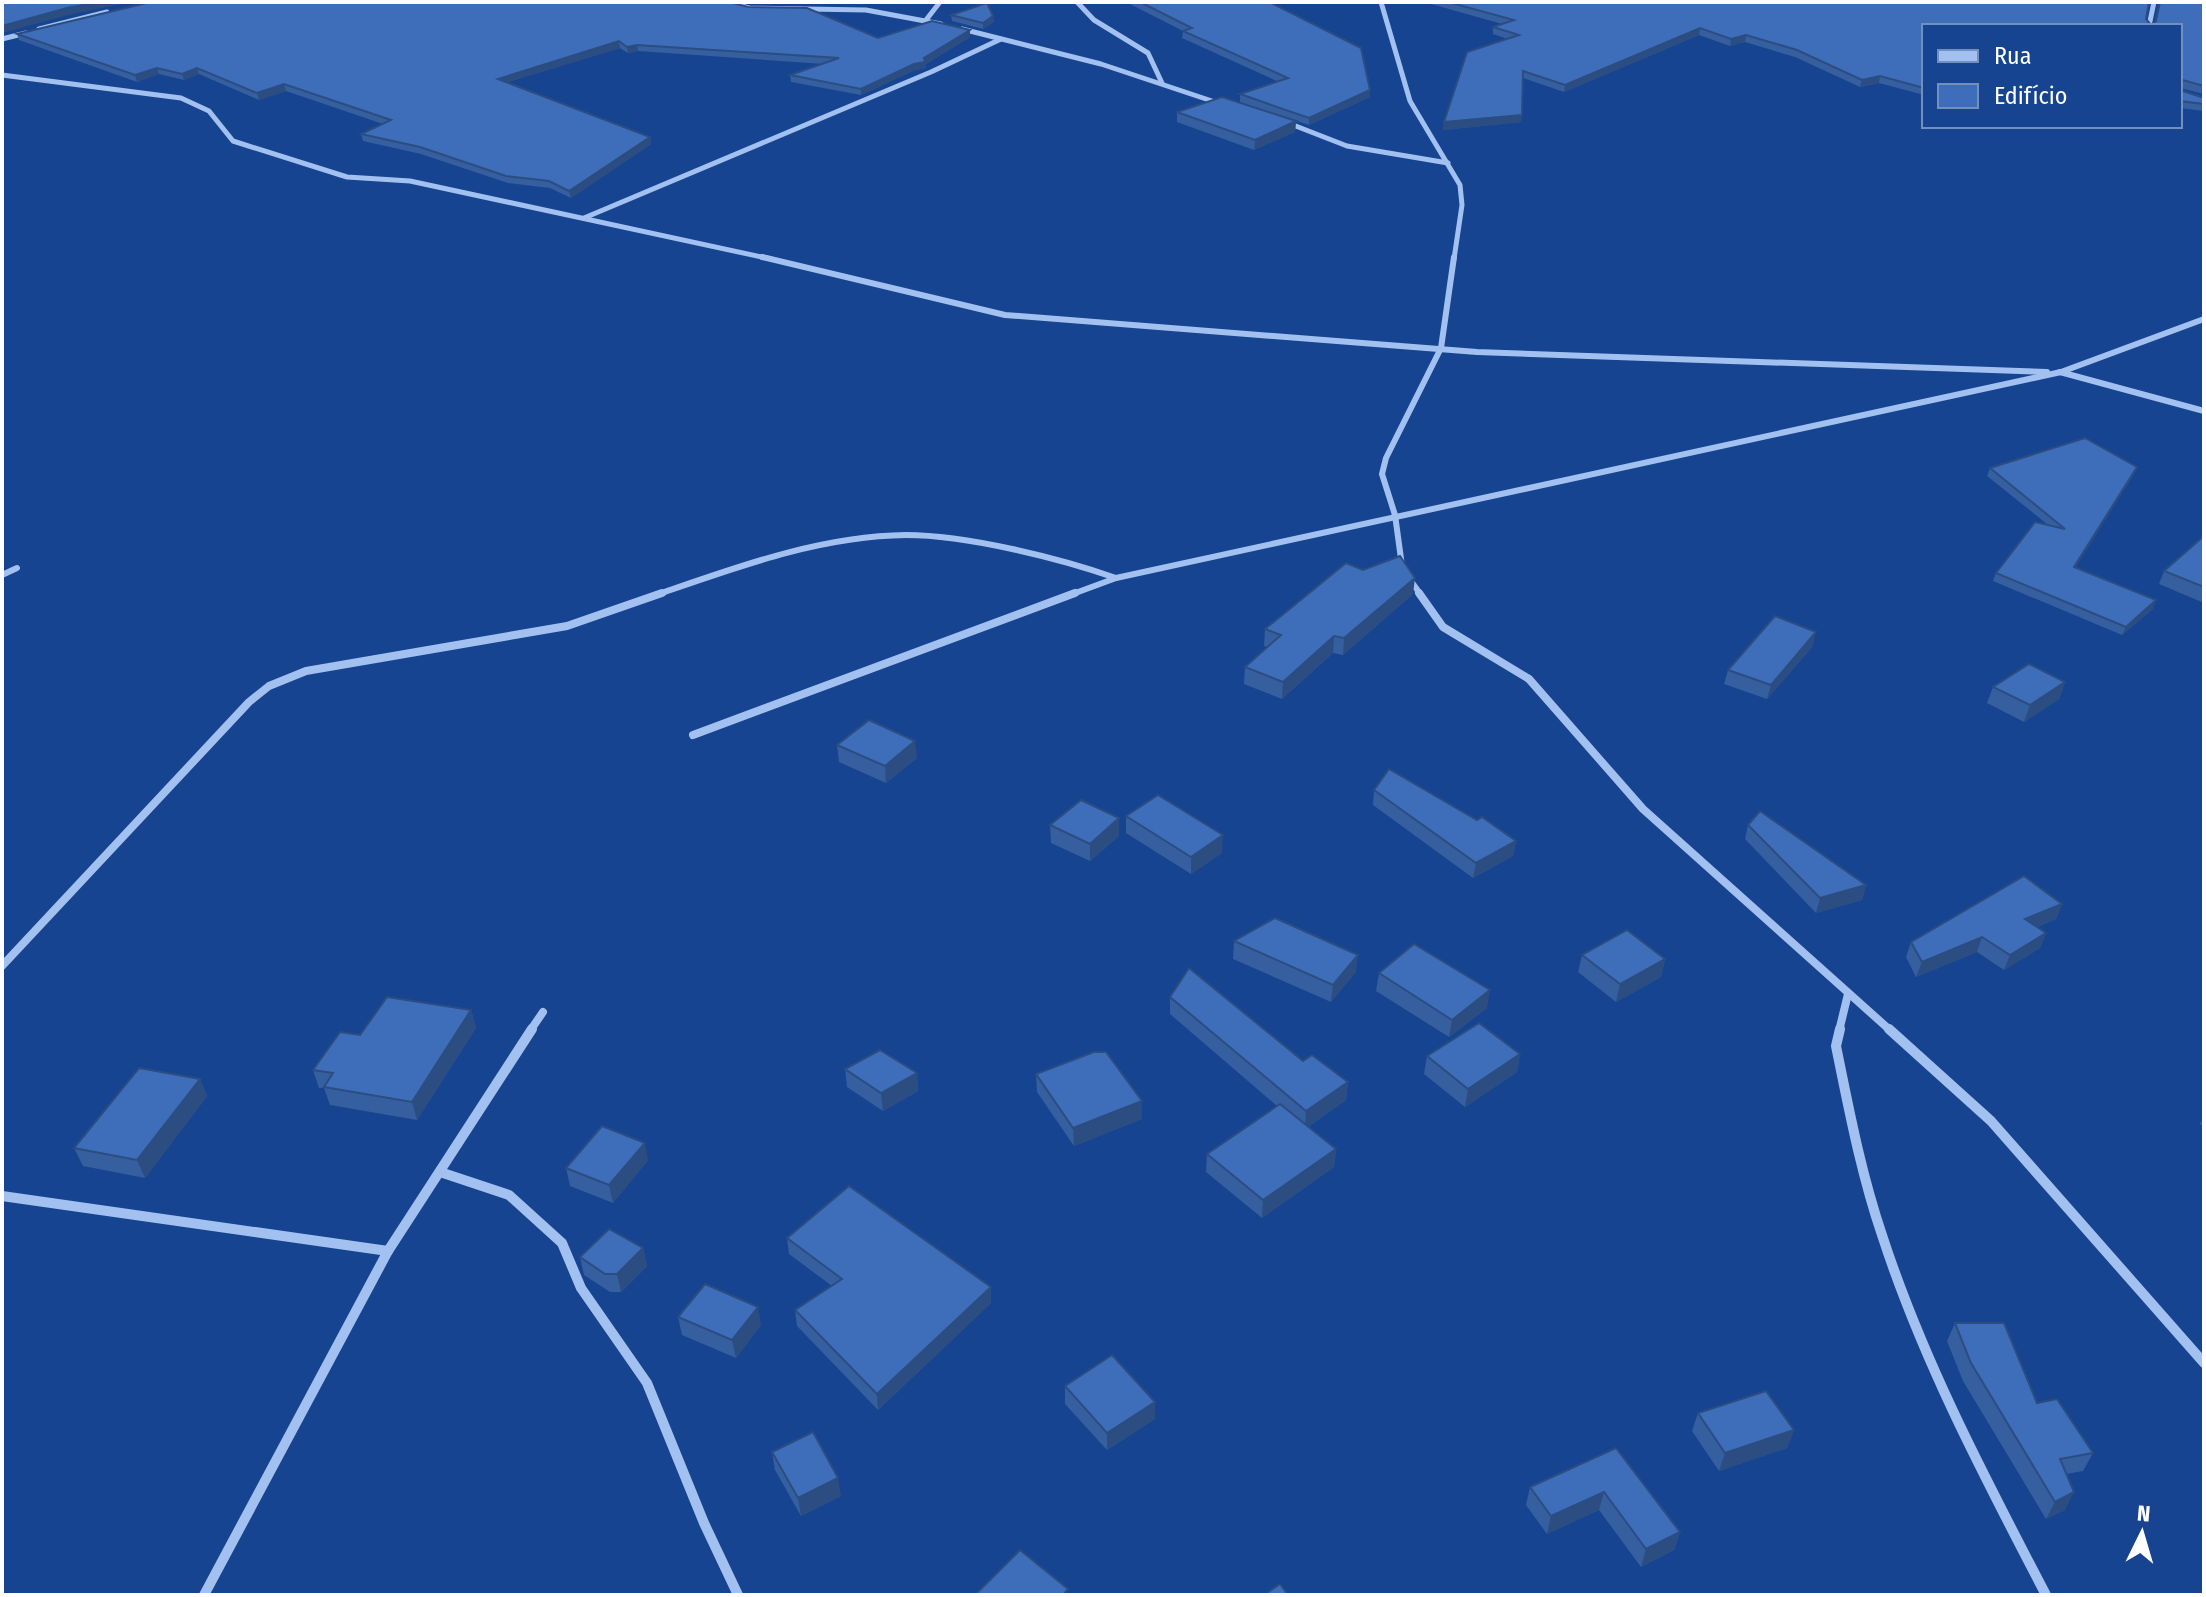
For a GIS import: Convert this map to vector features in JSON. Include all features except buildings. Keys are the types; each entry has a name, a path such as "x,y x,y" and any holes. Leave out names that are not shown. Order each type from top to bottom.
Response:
{"street":[{"path":"728,2 749,8 803,6 866,10 941,24"},
{"path":"926,20 940,2"},
{"path":"1077,2 1094,20 1148,53 1162,83"},
{"path":"1381,2 1410,101 1460,185 1462,205 1441,348 1386,458 1382,474 1395,515 1401,565 1443,627 1529,679 1643,809 1991,1121 2204,1363"},
{"path":"2149,24 2154,2"},
{"path":"2,39 109,12"},
{"path":"957,28 1162,83 1223,104"},
{"path":"583,218 917,78 1002,38"},
{"path":"2,75 181,98 211,112 227,138 233,141 347,177 410,181 847,276 1005,315 1514,354 2061,372 2204,411"},
{"path":"1283,121 1309,134 1365,153 1448,163"},
{"path":"693,735 1116,578 2061,372 2204,319"},
{"path":"2,966 249,702 269,686 306,671 567,626 764,558 834,543 904,535 948,537 1085,567 1116,578"},
{"path":"2,575 17,568"},
{"path":"1848,994 1836,1046 1858,1156 1882,1237 1962,1435 2046,1595"},
{"path":"204,1595 388,1251 543,1012"},
{"path":"440,1172 509,1195 562,1243 581,1288 647,1383 704,1523 738,1595"},
{"path":"2,1196 388,1251"}]}
